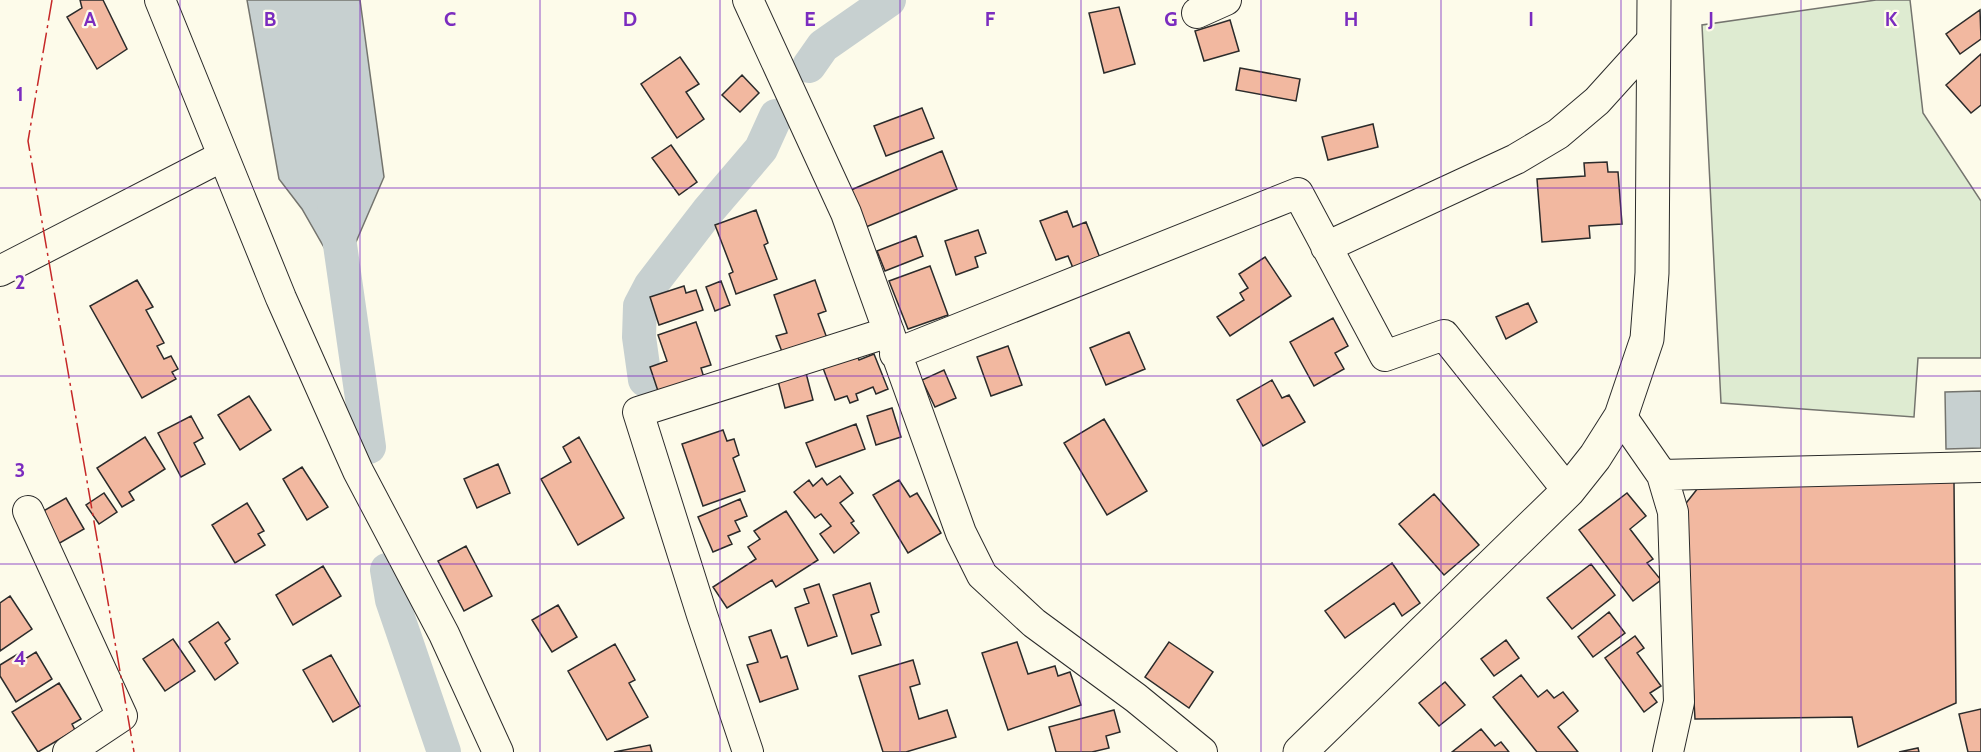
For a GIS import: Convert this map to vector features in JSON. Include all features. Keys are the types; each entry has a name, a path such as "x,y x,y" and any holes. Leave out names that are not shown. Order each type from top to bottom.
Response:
{"street":[{"path":"160,0 281,298 358,471 444,634 498,752"},
{"path":"748,0 846,213 962,533 982,575 1034,624 1136,698 1202,752"},
{"path":"1197,13 1226,0"},
{"path":"1300,752 1568,491 1621,416 1647,339 1652,273 1654,0"},
{"path":"1326,247 1516,159 1558,134 1597,101 1654,38"},
{"path":"0,271 223,156"},
{"path":"748,752 638,412 892,343 1298,193 1385,356 1444,334 1568,491"},
{"path":"1621,416 1662,475 1673,512 1679,702 1668,752"},
{"path":"1662,475 1981,467"},
{"path":"28,512 122,716 68,752"}],"green space":[{"path":"1876,0 1910,0 1923,113 1981,201 1981,358 1918,358 1914,417 1721,403 1702,25"}],"shaded area":[{"path":"247,0 360,0 384,177 356,242 329,256 302,209 279,179"},
{"path":"1981,391 1981,448 1946,449 1945,392"}],"building":[{"path":"80,0 103,0 127,49 97,69 67,17 82,8"},
{"path":"1119,7 1135,64 1104,73 1089,13"},
{"path":"1980,10 1981,39 1960,54 1946,34"},
{"path":"1230,20 1239,51 1204,61 1195,31"},
{"path":"1981,54 1981,105 1971,113 1946,85"},
{"path":"680,57 699,84 686,92 704,119 677,138 641,84"},
{"path":"1240,68 1300,79 1296,101 1236,90"},
{"path":"742,75 759,93 740,112 722,95"},
{"path":"922,108 934,138 886,156 874,126"},
{"path":"1373,124 1378,147 1328,160 1322,137"},
{"path":"671,145 697,182 679,195 652,158"},
{"path":"942,151 957,189 866,227 851,190"},
{"path":"1607,162 1608,172 1618,172 1622,224 1589,226 1590,238 1542,242 1537,179 1585,176 1584,163"},
{"path":"756,210 768,243 764,245 777,279 736,294 729,274 733,272 715,225"},
{"path":"1067,211 1073,227 1086,222 1100,258 1073,268 1068,256 1056,260 1040,221"},
{"path":"978,230 986,253 975,257 978,267 956,275 945,241"},
{"path":"916,236 923,256 885,271 877,251"},
{"path":"1265,257 1291,296 1230,336 1217,317 1244,300 1240,293 1248,288 1239,274"},
{"path":"930,266 948,315 908,329 889,281"},
{"path":"137,280 153,307 146,310 164,343 157,346 164,359 171,356 178,369 172,372 176,379 142,398 90,306"},
{"path":"815,280 826,311 818,314 828,341 784,357 776,336 787,333 774,295"},
{"path":"721,281 730,305 715,311 706,287"},
{"path":"684,286 686,293 696,290 703,310 659,325 650,297"},
{"path":"1528,303 1537,322 1506,339 1496,317"},
{"path":"1333,318 1348,346 1335,353 1344,369 1314,386 1290,342"},
{"path":"696,322 711,365 701,368 705,381 660,397 650,367 667,361 658,335"},
{"path":"1129,332 1145,369 1106,385 1090,348"},
{"path":"1008,346 1022,385 991,396 977,357"},
{"path":"874,354 888,389 876,394 873,387 856,394 858,400 850,403 847,396 835,400 823,368 857,355 859,360"},
{"path":"944,370 956,398 935,407 922,380"},
{"path":"806,373 813,400 785,408 778,381"},
{"path":"1272,380 1282,398 1289,395 1305,422 1263,446 1237,400"},
{"path":"249,396 271,430 240,450 218,415"},
{"path":"892,408 901,437 876,445 867,416"},
{"path":"191,416 203,438 194,443 205,464 181,477 158,433"},
{"path":"1104,419 1147,491 1107,515 1064,443"},
{"path":"856,424 865,449 816,467 806,443"},
{"path":"723,430 727,441 734,439 739,455 733,458 745,491 703,506 682,444"},
{"path":"145,437 165,469 129,492 134,500 122,507 97,468"},
{"path":"579,437 624,518 578,545 541,479 571,462 563,447"},
{"path":"498,464 510,493 477,508 464,479"},
{"path":"302,467 328,507 307,520 283,479"},
{"path":"840,476 853,493 840,503 854,521 851,523 859,533 834,553 820,534 831,526 821,514 815,518 794,492 809,480 813,486 822,478 827,485"},
{"path":"899,480 910,497 917,493 941,533 908,553 873,495"},
{"path":"1954,482 1956,703 1858,747 1852,717 1695,719 1683,507 1698,488"},
{"path":"104,493 117,512 99,524 86,505"},
{"path":"1627,493 1646,516 1630,529 1653,559 1647,563 1661,580 1633,601 1579,530"},
{"path":"1434,494 1479,545 1444,575 1399,524"},
{"path":"66,498 84,529 58,544 40,513"},
{"path":"740,499 747,516 735,521 740,531 728,536 732,544 713,552 698,517"},
{"path":"247,503 264,531 258,534 265,545 235,563 212,525"},
{"path":"786,511 818,560 776,587 772,580 727,608 713,587 756,559 748,547 760,539 754,531"},
{"path":"466,546 492,596 464,611 438,561"},
{"path":"1392,563 1420,603 1402,616 1394,603 1345,638 1325,611"},
{"path":"1591,564 1615,595 1572,629 1547,598"},
{"path":"323,566 341,596 293,625 276,595"},
{"path":"870,583 879,612 871,615 881,645 852,654 833,595"},
{"path":"819,584 837,636 808,646 795,608 809,603 804,589"},
{"path":"10,596 32,629 0,651 0,603"},
{"path":"558,605 577,637 552,652 532,620"},
{"path":"1609,612 1625,633 1593,657 1578,637"},
{"path":"218,622 230,639 225,643 238,663 215,680 189,642"},
{"path":"771,630 781,658 787,656 798,689 760,702 747,665 758,662 749,637"},
{"path":"1635,636 1644,648 1637,653 1661,686 1650,693 1657,702 1644,712 1605,658"},
{"path":"173,639 195,671 165,691 143,659"},
{"path":"1506,640 1519,658 1494,676 1481,659"},
{"path":"1017,642 1028,674 1055,666 1058,676 1070,672 1081,705 1008,730 982,653"},
{"path":"1169,642 1213,672 1189,708 1145,677"},
{"path":"615,644 635,680 629,683 648,717 607,740 568,671"},
{"path":"21,652 25,659 36,652 52,679 16,702 0,676 0,665"},
{"path":"331,655 360,706 333,722 303,670"},
{"path":"913,660 920,684 910,687 919,719 947,710 956,737 906,752 883,752 859,676"},
{"path":"1521,675 1538,697 1547,690 1554,698 1563,692 1578,711 1558,727 1578,752 1537,752 1493,697"},
{"path":"1445,682 1465,705 1439,726 1419,703"},
{"path":"59,683 81,719 72,724 75,730 38,752 12,712"},
{"path":"1981,709 1981,752 1968,752 1959,714"},
{"path":"1114,710 1120,732 1106,736 1109,748 1092,752 1056,752 1049,727"},
{"path":"1481,729 1495,746 1501,742 1509,752 1452,752"},
{"path":"650,745 652,752 614,752"},
{"path":"1918,748 1919,752 1899,752"}],"waterway":[{"path":"809,66 823,46 889,0"},
{"path":"645,380 639,337 640,306 651,285 708,211 761,149 776,116"},
{"path":"334,203 369,447"},
{"path":"387,570 392,600 444,752"}],"power":[{"path":"52,0 28,141 134,752"}]}
